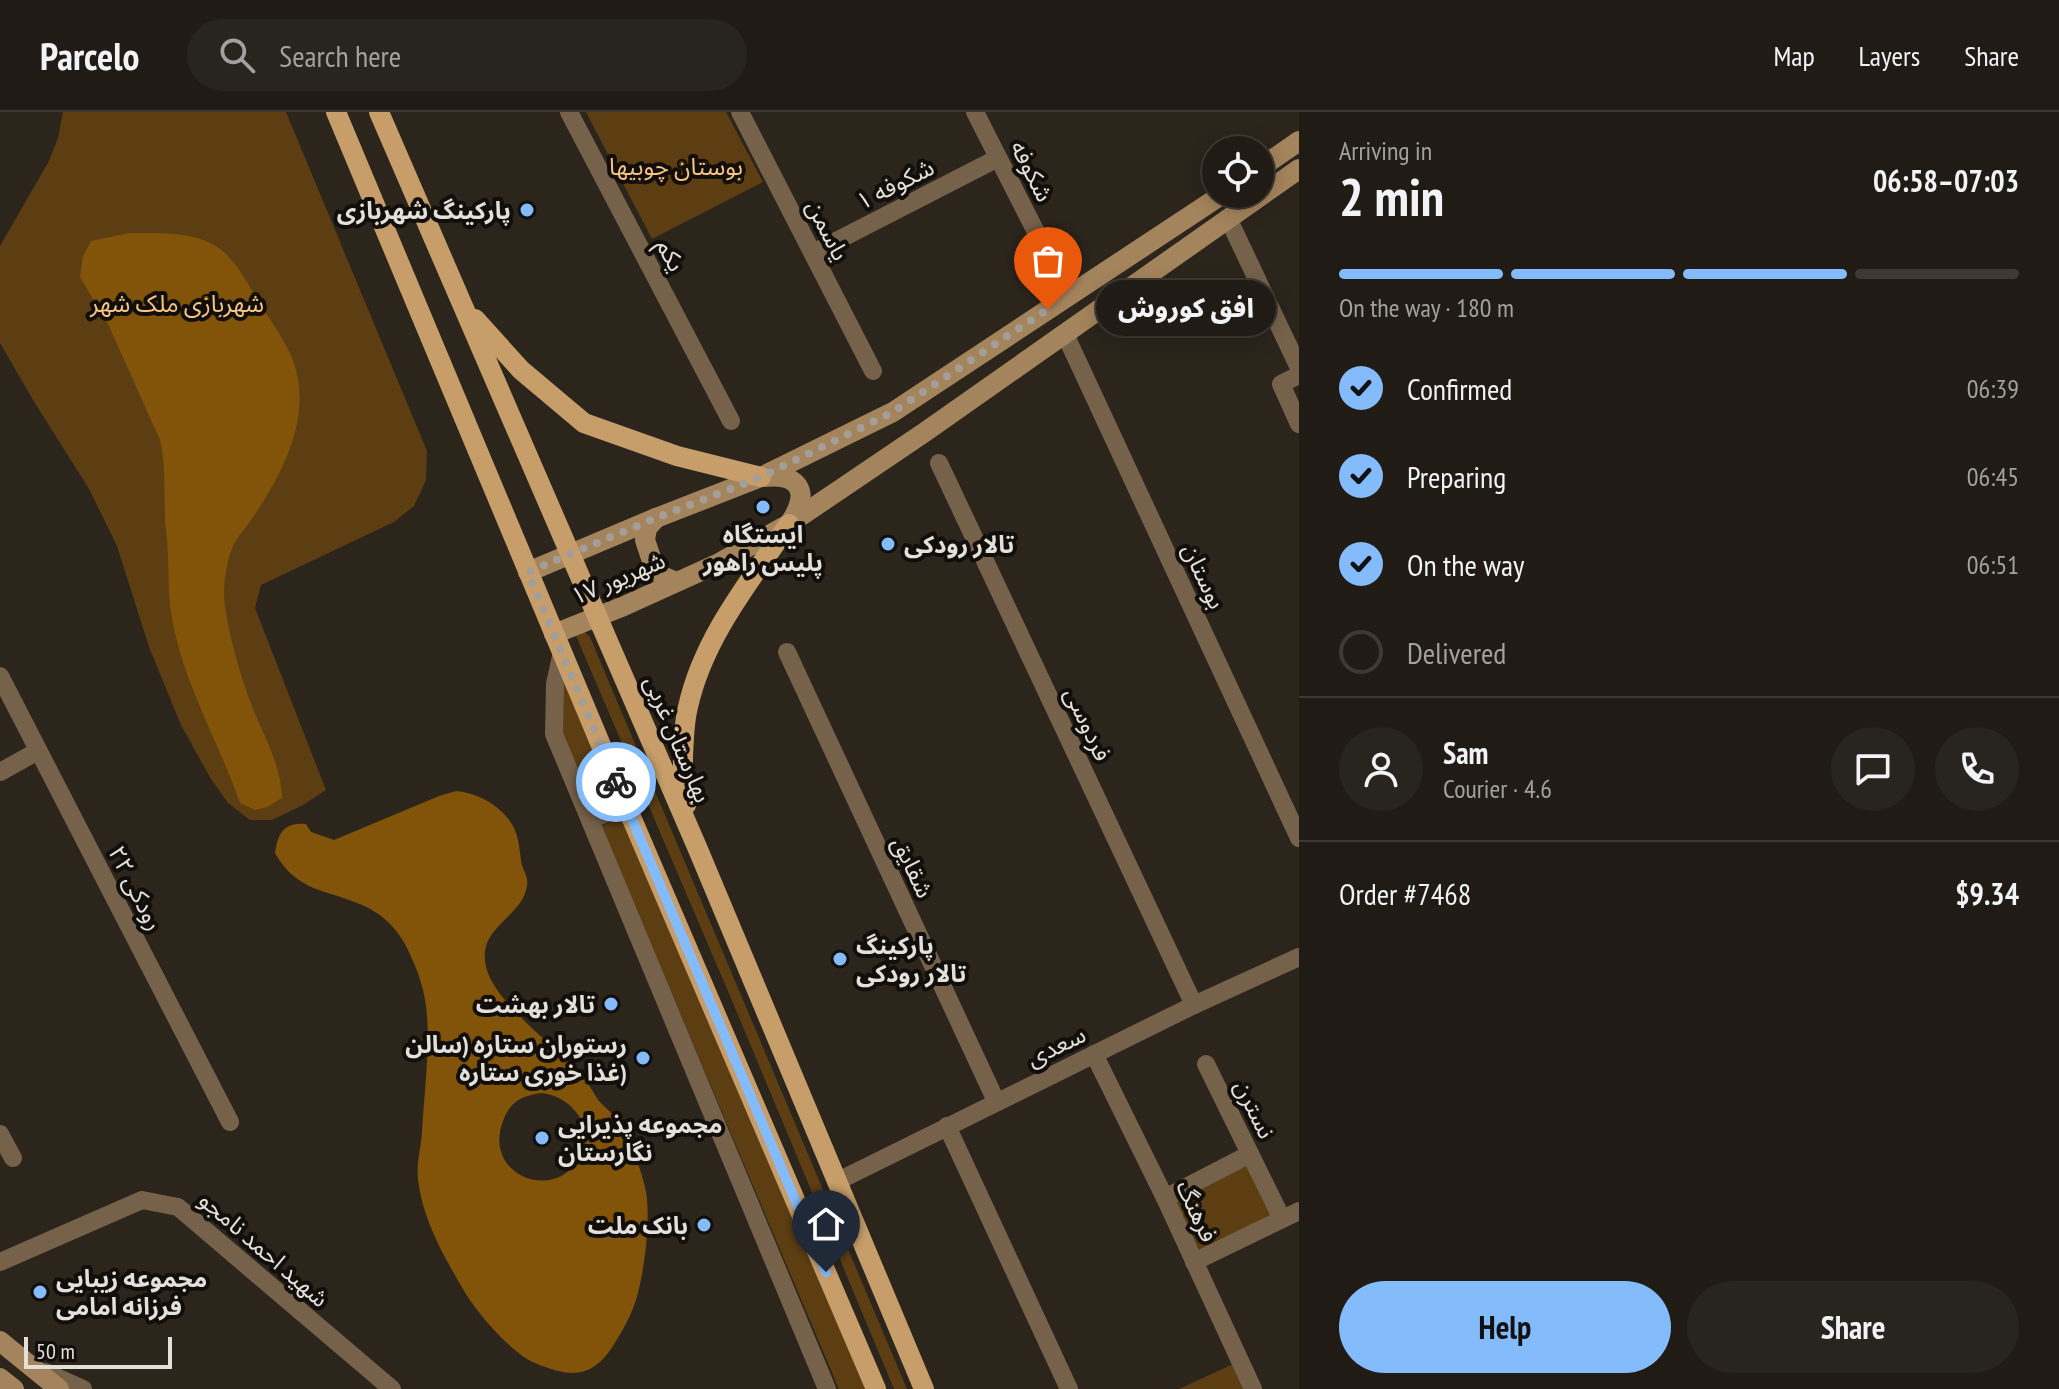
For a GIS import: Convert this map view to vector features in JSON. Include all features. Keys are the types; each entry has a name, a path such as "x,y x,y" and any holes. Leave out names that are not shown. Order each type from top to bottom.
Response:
{"main road":[{"path":"336,112 626,805 876,1389"},
{"name":"بهارستان غربی","path":"379,112 697,847 924,1389"},
{"path":"1274,158 1299,141"},
{"name":"۱۷ شهریور","path":"558,643 597,615 719,563 789,524 1299,169"},
{"name":"۱۷ شهریور","path":"528,572 761,477 893,412 1202,208"},
{"path":"463,305 521,370 584,423 677,456 761,477 781,476 801,490 800,504 789,524 719,628 688,707 683,790 697,847"},
{"path":"656,518 647,528 645,540 648,551 662,576 676,582"},
{"path":"0,1341 59,1389"}],"street":[{"name":"یکم","path":"569,112 731,421"},
{"name":"یاسمن","path":"740,112 873,371"},
{"name":"شکوفه","path":"975,112 1068,295"},
{"name":"شکوفه ۱","path":"813,253 998,158"},
{"path":"1228,218 1299,368"},
{"name":"بوستان","path":"1065,334 1299,838"},
{"path":"1299,375 1281,384 1299,424"},
{"name":"فردوسی","path":"939,463 1194,1005"},
{"path":"558,643 554,734 827,1389"},
{"name":"شقایق","path":"787,652 996,1101"},
{"name":"رودکی ۲۲","path":"0,676 230,1122"},
{"path":"0,772 38,751"},
{"path":"590,820 626,805"},
{"name":"سعدی","path":"836,1182 996,1101 1299,957"},
{"name":"فرهنگ","path":"1094,1054 1253,1389"},
{"name":"نسترن","path":"1206,1064 1250,1154 1291,1215"},
{"path":"947,1126 1069,1389"},
{"path":"0,1134 13,1158"},
{"path":"1165,1198 1250,1154"},
{"name":"شهید احمد نامجو","path":"0,1262 142,1200 178,1207 392,1389"},
{"path":"1194,1262 1291,1215"},
{"path":"30,1366 83,1389"}],"green space":[{"name":"شهربازی ملک شهر","path":"63,112 286,112 427,451 426,480 414,506 394,522 261,585 255,608 326,790 272,820 250,820 228,803 211,779 181,725 149,647 117,546 89,489 0,343 0,246 49,161"},
{"name":"بوستان چوبیها","path":"586,112 726,112 763,182 652,239"},
{"path":"581,628 590,637 907,1389 894,1389 574,631"},
{"path":"565,676 616,802 596,811 563,733"},
{"path":"622,817 868,1389 839,1389 601,826"},
{"path":"1248,1161 1274,1215 1195,1254 1172,1201"},
{"path":"1233,1364 1245,1389 1179,1389"}],"shaded area":[{"path":"129,233 194,237 227,255 282,339 294,363 299,384 297,424 292,444 275,481 233,546 225,582 225,606 234,651 281,786 282,798 255,810 240,803 191,685 176,637 169,598 164,467 160,440 108,324 80,277 83,256 91,241"},
{"path":"456,791 473,794 503,812 513,826 527,886 517,907 487,943 487,970 508,1003 578,1072 617,1120 633,1150 644,1184 647,1233 635,1303 613,1346 588,1370 558,1371 526,1358 485,1320 469,1298 441,1250 421,1195 418,1162 428,1036 425,1000 415,965 404,942 386,920 371,909 302,882 275,853 280,835 292,825 306,824 311,832 334,840","holes":["541,1093 566,1102 584,1124 604,1118 606,1125 585,1132 579,1157 567,1172 551,1180 534,1180 517,1173 505,1161 499,1143 509,1109 522,1098"]}],"way so far":[{"path":"616,782 528,572 761,477 893,412 1048,309"}],"place":[{"name":"پارکینگ شهربازی","path":"527,210"},
{"name":"افق کوروش","path":"1048,309"},
{"name":"ایستگاه پلیس راهور","path":"763,507"},
{"name":"تالار رودکی","path":"888,544"},
{"name":"پارکینگ تالار رودکی","path":"840,959"},
{"name":"تالار بهشت","path":"611,1004"},
{"name":"رستوران ستاره (سالن غذا خوری ستاره)","path":"643,1058"},
{"name":"مجموعه پذیرایی نگارستان","path":"542,1138"},
{"name":"بانک ملت","path":"704,1225"},
{"name":"مجموعه زیبایی فرزانه امامی","path":"40,1292"}],"route":[{"path":"616,782 826,1272"}]}
